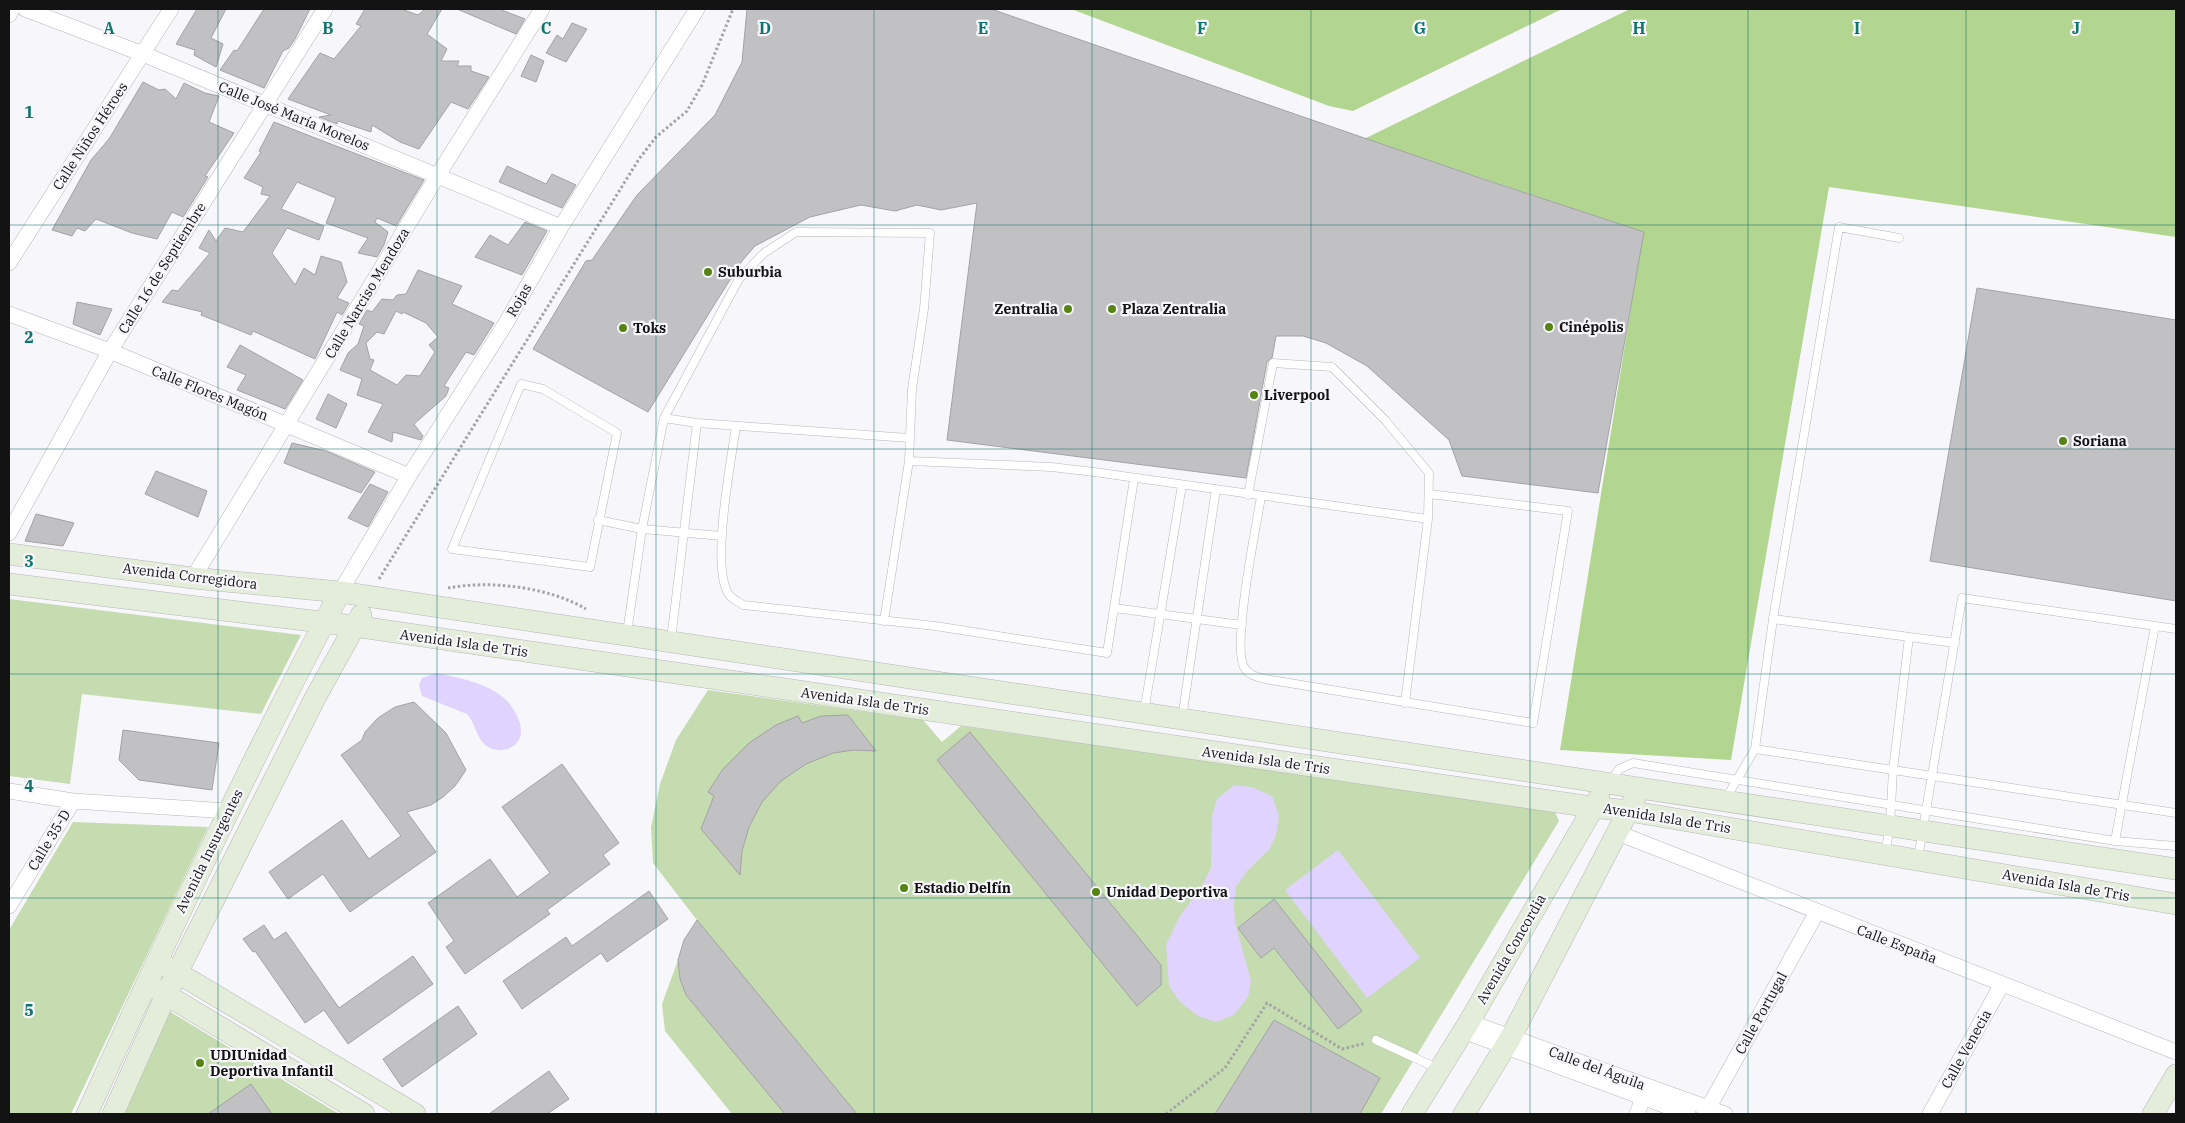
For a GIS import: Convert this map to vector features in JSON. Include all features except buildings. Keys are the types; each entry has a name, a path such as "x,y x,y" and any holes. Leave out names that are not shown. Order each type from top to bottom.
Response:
{"main road":[{"name":"Avenida Corregidora","path":"9,554 194,578 340,592 373,592"},
{"path":"9,584 323,624 354,626"},
{"name":"Avenida Insurgentes","path":"87,1114 146,983 228,811 340,592"},
{"name":"Avenida Insurgentes","path":"113,1114 177,972 315,698 373,592"},
{"name":"Avenida Isla de Tris","path":"373,592 626,637 671,642 1890,826 1925,821 2056,841 2176,869"},
{"name":"Avenida Isla de Tris","path":"354,626 1629,811 2176,904"},
{"name":"Avenida Concordia","path":"1412,1114 1466,1027 1592,807 1608,783"},
{"path":"1464,1114 1508,1042 1640,788"},
{"path":"157,960 415,1114"},
{"path":"146,983 364,1114"},
{"path":"2153,1114 2176,1075"}],"street":[{"path":"9,15 12,9"},
{"name":"Calle José María Morelos","path":"25,9 266,104 561,227"},
{"name":"Calle Niños Héroes","path":"9,263 171,9"},
{"name":"Calle 16 de Septiembre","path":"9,533 110,351 325,9"},
{"name":"Calle Narciso Mendoza","path":"194,578 438,175 542,9"},
{"name":"Rojas","path":"340,592 409,476 506,323 561,227 697,9"},
{"name":"Calle Flores Magón","path":"9,314 110,351 409,476"},
{"path":"9,791 73,801 228,811"},
{"name":"Calle 35-D","path":"9,906 73,801"},
{"name":"Calle España","path":"1618,833 2176,1052"},
{"name":"Calle Portugal","path":"1707,1111 1817,912"},
{"name":"Calle Venecia","path":"1930,1114 2002,984"},
{"name":"Calle del Águila","path":"1466,1027 1707,1111 1724,1114"},
{"name":"Calle del Águila","path":"1508,1042 1643,1098 1688,1114"},
{"path":"1637,1114 1643,1098"}],"lane":[{"path":"1724,801 1755,749 1773,619 1839,227 1899,238"},
{"path":"626,637 642,528 664,418 739,279 764,253 796,232 930,233 909,438 909,461 884,621"},
{"path":"1248,495 1273,363 1332,367 1385,420 1429,473 1428,519 1404,702"},
{"path":"521,384 543,389 617,433 598,520 590,566 452,549 521,384"},
{"path":"664,418 698,423 909,438"},
{"path":"671,642 698,423"},
{"path":"736,426 722,536 722,573 728,594 743,605 935,626 1107,653 1134,479"},
{"path":"909,461 1050,467 1428,519"},
{"path":"1144,714 1182,485"},
{"path":"1181,720 1216,490"},
{"path":"1261,497 1242,625 1240,656 1244,668 1254,676 1533,723 1568,511 1429,494"},
{"path":"598,520 642,528 722,536"},
{"path":"1918,860 1962,598 2176,629"},
{"path":"1114,608 1242,625"},
{"path":"1773,619 1954,643"},
{"path":"2115,841 2154,626"},
{"path":"1885,854 1890,826 1893,770 1909,637"},
{"path":"1755,749 2176,813"},
{"path":"1608,783 1619,769 1633,763 1738,778 1891,804 1925,821"},
{"path":"2056,841 2115,841 2176,846"},
{"path":"1376,1040 1439,1070"}],"path":[{"path":"373,592 639,159 656,137 687,111 702,85 733,9"},
{"path":"444,588 461,585 540,591 560,596 593,613"},
{"path":"1166,1114 1225,1068 1267,1003 1342,1049 1376,1040"}],"green space":[{"path":"1071,9 1562,9 1353,111 1329,106"},
{"path":"1630,9 2176,9 2176,237 1829,187 1731,760 1560,750 1643,232 1364,139"},
{"path":"9,599 301,635 261,714 82,694 70,784 9,776"},
{"name":"Unidad Deportiva","path":"708,690 923,720 942,742 961,726 1554,810 1559,821 1381,1114 732,1114 665,1031 662,1004 678,960 697,920 653,863 651,827 660,784 676,740"},
{"path":"73,822 208,827 71,1114 9,1114 9,930"},
{"name":"UDIUnidad Deportiva Infantil","path":"169,1011 339,1114 121,1114"}],"shaded area":[{"path":"436,673 480,684 504,698 513,709 519,722 520,737 515,745 500,750 490,748 479,737 467,714 422,696 419,685 422,678"},
{"path":"1234,785 1252,787 1272,796 1279,815 1276,835 1269,850 1247,871 1236,887 1234,904 1235,922 1251,981 1248,997 1234,1015 1216,1022 1198,1016 1180,1002 1169,986 1166,945 1180,916 1202,886 1211,868 1212,816 1217,799"},
{"path":"1338,850 1420,958 1367,998 1285,890"}],"place":[{"name":"Suburbia","path":"708,272"},
{"name":"Zentralia","path":"1068,309"},
{"name":"Plaza Zentralia","path":"1112,309"},
{"name":"Cinépolis","path":"1549,327"},
{"name":"Toks","path":"623,328"},
{"name":"Liverpool","path":"1254,395"},
{"name":"Soriana","path":"2063,441"},
{"name":"Estadio Delfín","path":"904,888"},
{"name":"Unidad Deportiva","path":"1096,892"},
{"name":"UDIUnidad Deportiva Infantil","path":"200,1063"}]}
